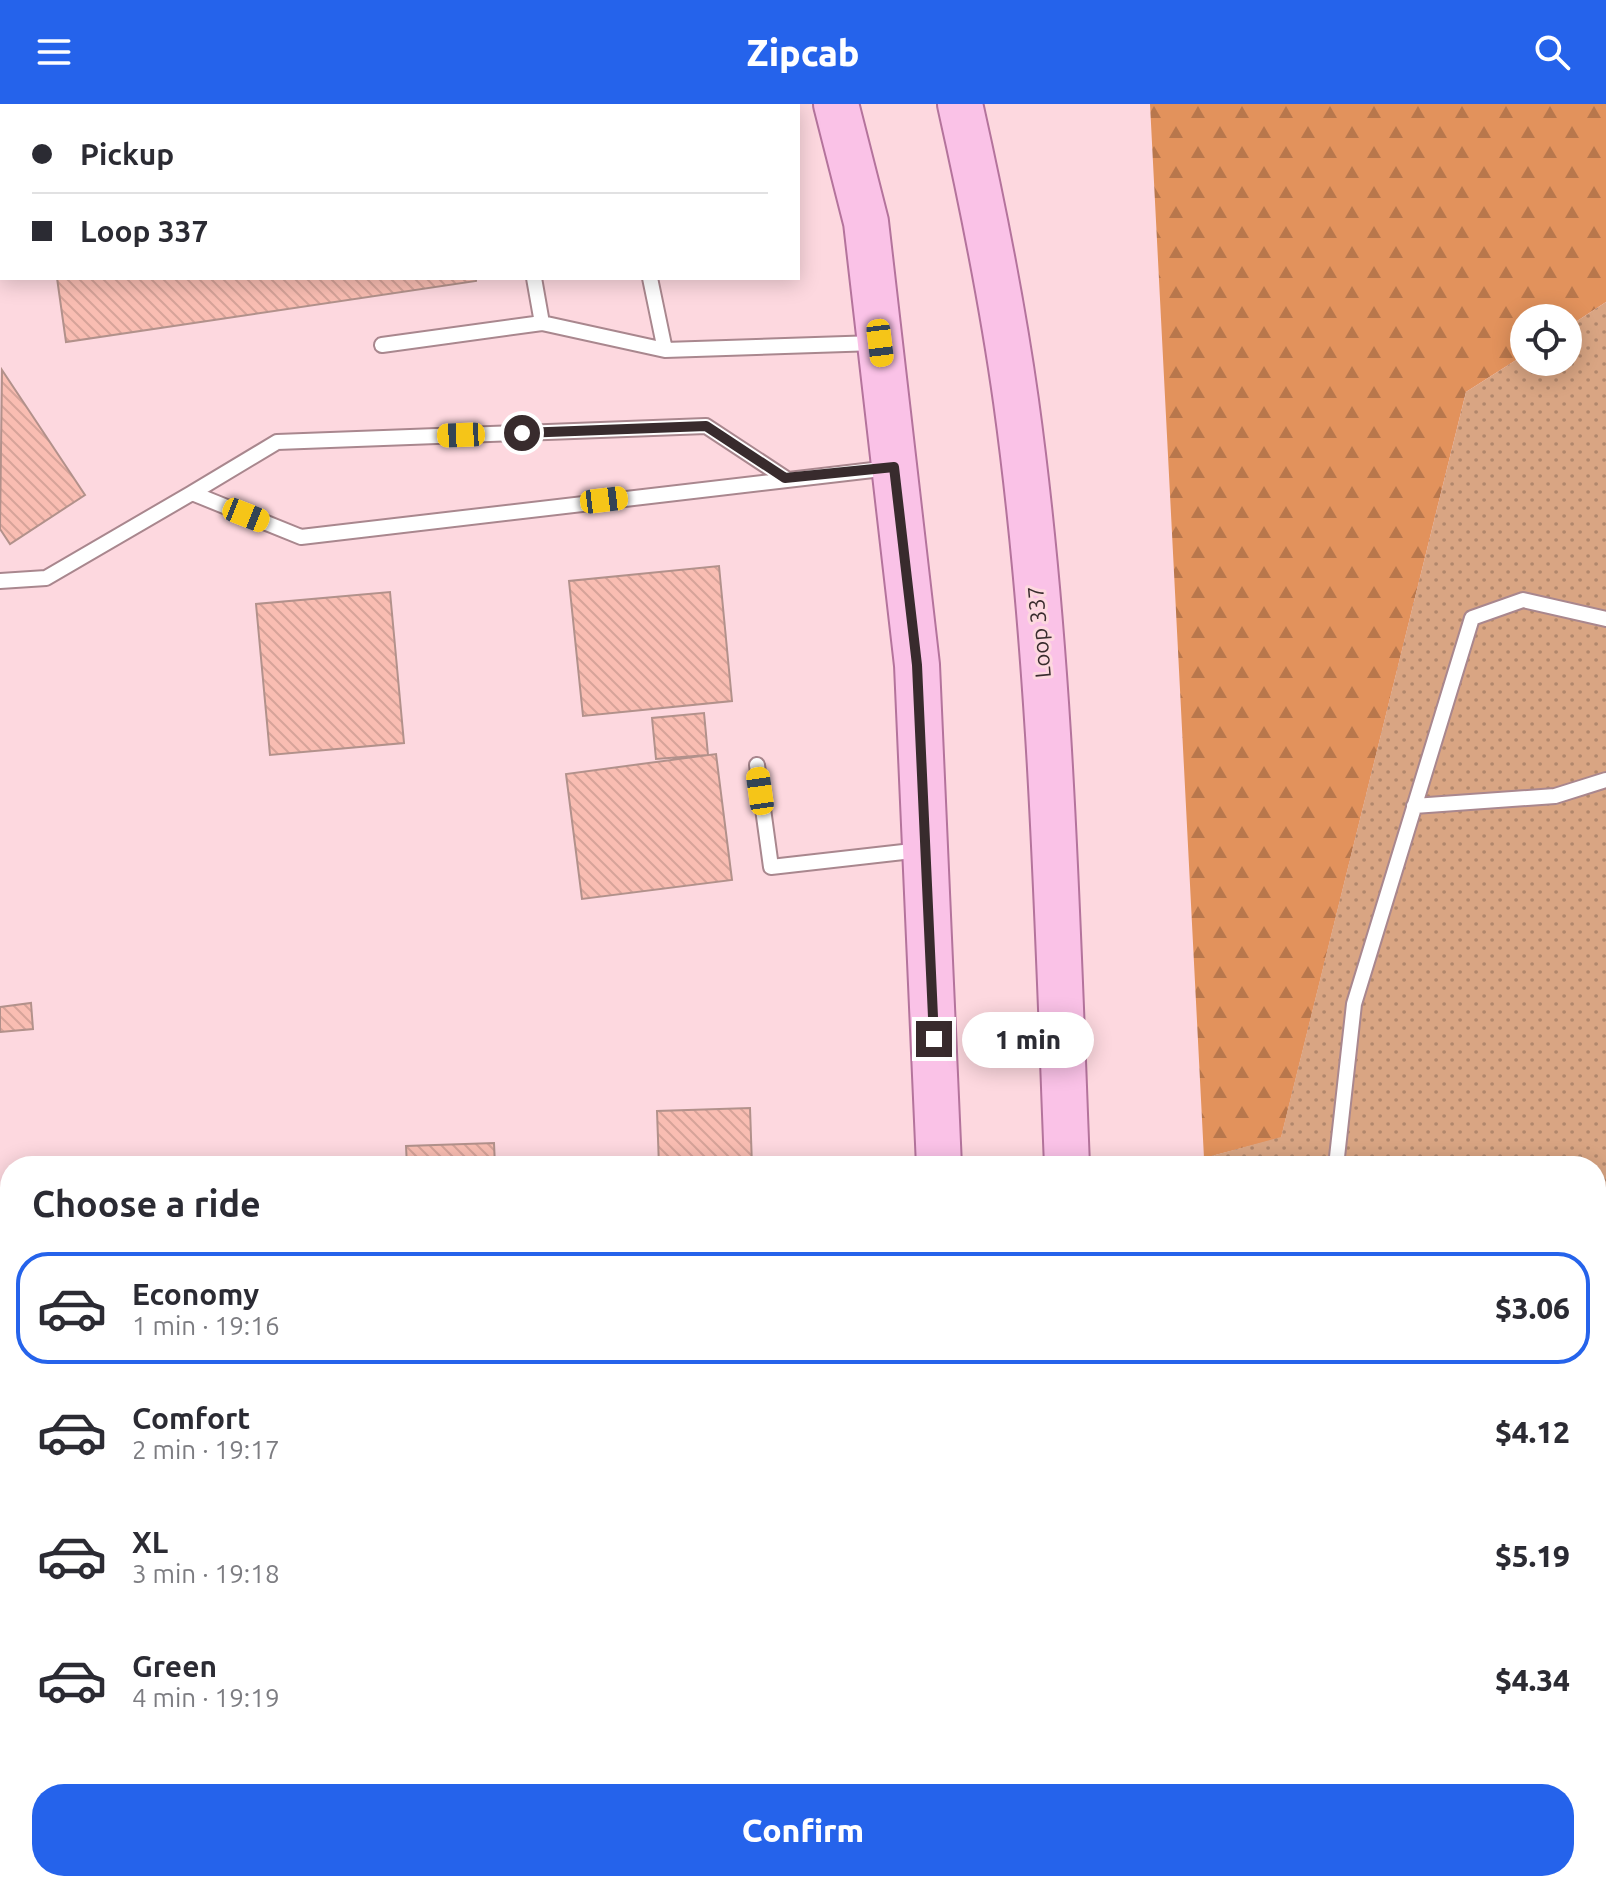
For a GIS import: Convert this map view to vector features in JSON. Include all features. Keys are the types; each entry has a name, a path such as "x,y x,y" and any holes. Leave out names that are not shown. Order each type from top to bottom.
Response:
{"main road":[{"path":"836,104 866,222 917,665 939,1156"},
{"name":"Loop 337","path":"960,104 1016,401 1030,530 1053,835 1067,1156"}],"lane":[{"path":"534,280 542,323"},
{"path":"650,280 665,350"},
{"path":"382,345 542,323 665,350 880,343"},
{"path":"0,581 46,578 277,442 706,426 785,478"},
{"path":"192,493 301,537 894,467"},
{"path":"1337,1156 1354,1004 1472,618 1523,600 1606,619"},
{"path":"757,765 771,867 926,850"},
{"path":"1414,806 1555,796 1606,780"}],"green space":[{"path":"1150,104 1606,104 1606,302 1582,318 1582,304 1510,304 1510,364 1466,392 1281,1138 1204,1156"}],"shaded area":[{"path":"1606,302 1606,1156 1211,1156 1281,1137 1466,392 1510,364 1510,376 1582,376 1582,318"}],"building":[{"path":"57,280 476,280 476,281 66,342"},
{"path":"2,370 85,495 10,544 0,529"},
{"path":"719,566 732,701 583,716 569,581"},
{"path":"390,592 404,743 270,755 256,604"},
{"path":"704,713 708,755 656,759 652,718"},
{"path":"716,754 732,880 582,899 566,774"},
{"path":"31,1003 33,1029 0,1032 0,1007"},
{"path":"750,1108 752,1156 659,1156 657,1111"},
{"path":"494,1143 495,1156 406,1156 406,1146"}],"route":[{"path":"522,433 706,426 785,478 894,467 917,665 934,1039"}]}
